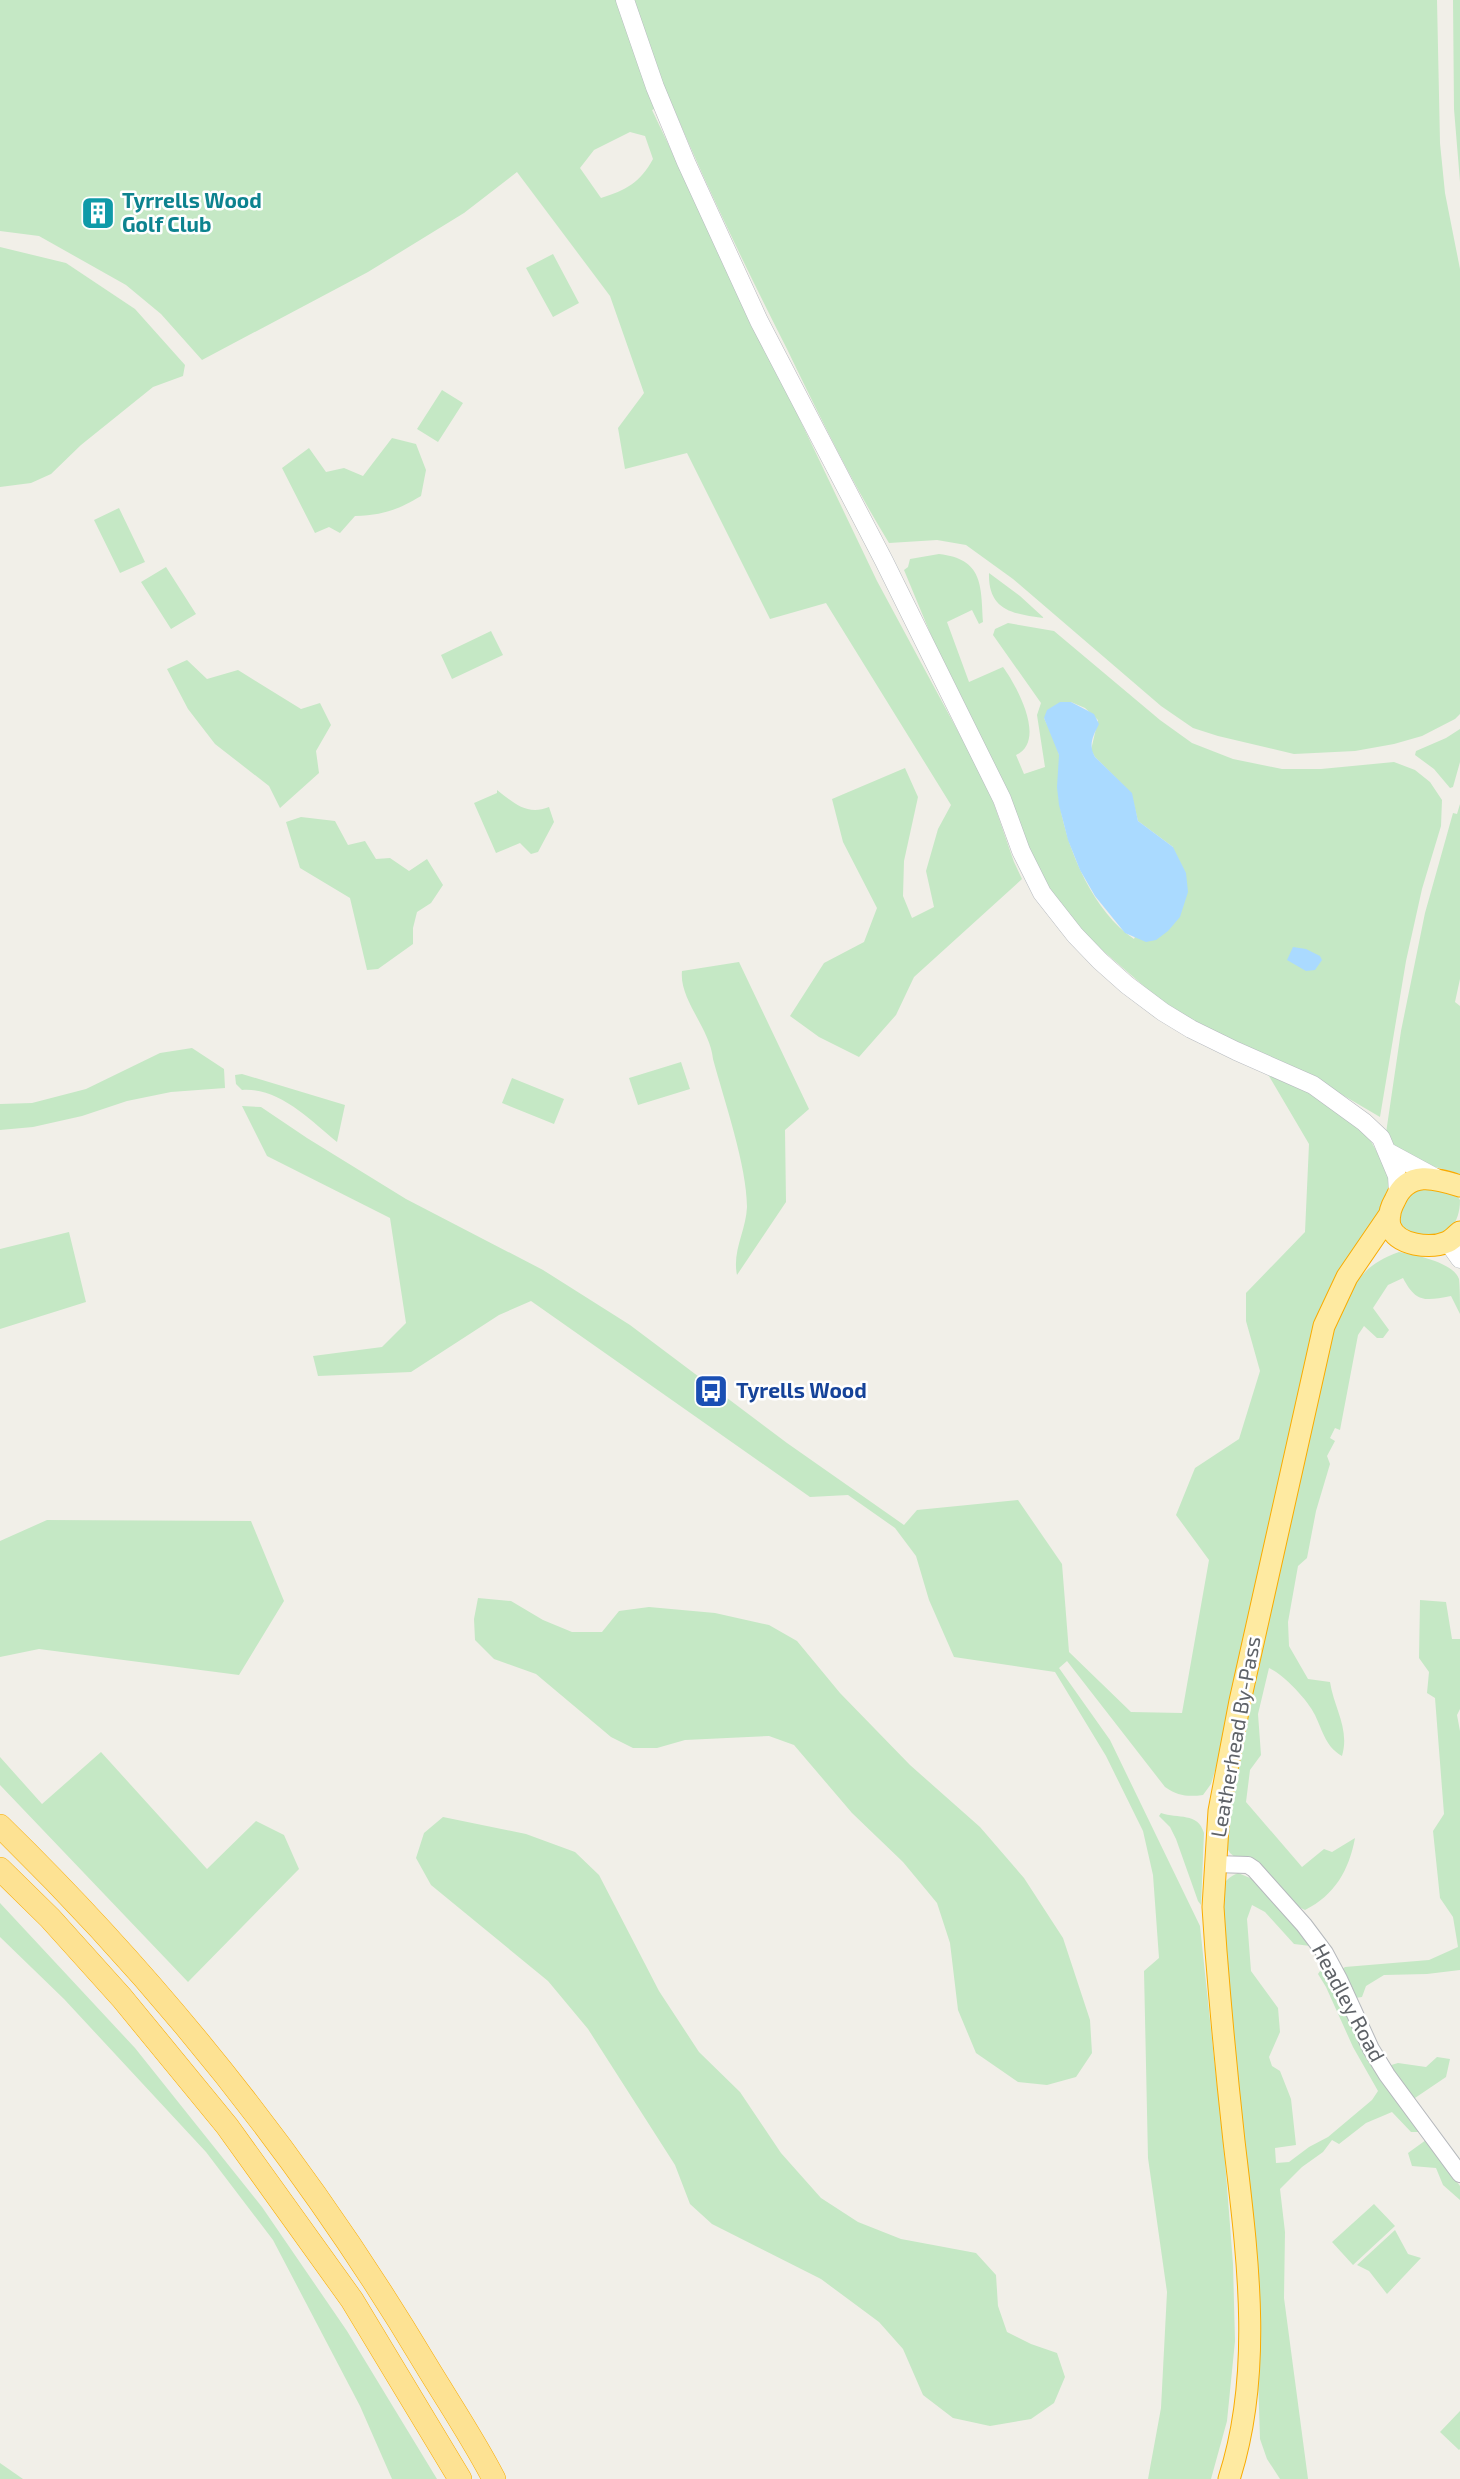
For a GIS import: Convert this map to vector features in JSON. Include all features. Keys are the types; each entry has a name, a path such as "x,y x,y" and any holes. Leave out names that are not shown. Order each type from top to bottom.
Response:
{"highway":[{"path":"1398,1194 1407,1183 1421,1177 1452,1184"},
{"name":"Leatherhead By-Pass","path":"1229,2479 1244,2417 1250,2330 1247,2267 1216,1951 1214,1864 1219,1811 1324,1326 1336,1297 1390,1214 1398,1194"},
{"path":"1390,1214 1390,1226 1407,1242"},
{"name":"Leatherhead By-Pass","path":"1360,1259 1392,1242 1456,1244"},
{"path":"0,1826 141,1973 252,2109 379,2286 494,2479"},
{"path":"0,1869 50,1918 122,1998 227,2126 352,2301 460,2479"}],"main road":[{"path":"625,0 685,162 759,321 1002,799 1021,851 1042,893 1075,935 1127,985 1191,1029 1313,1085 1364,1122 1381,1138 1388,1152 1397,1176 1398,1194"},
{"path":"1388,1152 1452,1184"}],"street":[{"name":"Headley Road","path":"1214,1864 1248,1865 1254,1869 1315,1940 1339,1979 1371,2049 1387,2075 1460,2175"}],"green space":[{"path":"0,0 1437,0 1440,143 1445,193 1460,269 1460,714 1422,736 1355,751 1294,754 1218,736 1193,728 1161,706 1013,579 966,545 937,540 889,543 836,447 757,288 712,196 671,102 652,110 877,581 988,787 1022,879 914,977 896,1015 859,1057 819,1037 790,1016 824,963 864,942 877,908 843,842 832,799 905,768 918,797 904,861 903,896 912,918 934,907 926,871 938,829 951,805 826,603 770,619 687,453 625,469 618,428 644,393 610,296 517,172 464,213 368,272 202,360 161,314 126,285 39,236 0,231","holes":["630,132 645,136 653,159 648,167 632,184 601,198 580,168 594,150"]},
{"path":"1453,0 1460,0 1460,182 1454,109"},
{"path":"0,247 66,263 135,309 185,365 183,376 153,387 81,445 51,474 31,483 0,487"},
{"path":"553,254 579,303 553,317 526,268"},
{"path":"442,390 463,403 438,442 417,429"},
{"path":"392,438 416,444 426,470 421,496 390,511 355,516 340,533 329,527 315,533 282,468 309,448 326,472 344,468 363,476"},
{"path":"119,508 145,562 120,573 94,520"},
{"path":"939,554 953,557 972,568 977,576 983,622 979,624 972,610 947,622 969,682 1003,667 1015,687 1029,726 1029,738 1025,748 1016,755 1024,774 1045,767 1037,715 1041,703 993,635 995,629 1008,623 1054,631 1160,720 1192,743 1233,759 1282,769 1321,769 1394,762 1415,770 1430,782 1442,800 1441,826 1422,889 1406,961 1380,1117 1329,1087 1222,1037 1167,1006 1080,931 1036,873 904,570 910,559","holes":["1071,702 1085,708 1098,720 1091,750 1095,757 1131,793 1138,821 1173,847 1134,939 1107,913 1085,880 1069,842 1060,806 1060,757 1044,718"]},
{"path":"166,567 196,614 171,629 141,582"},
{"path":"989,573 1044,618 1004,608 993,595"},
{"path":"491,631 503,655 452,679 441,655"},
{"path":"187,660 207,679 238,670 301,709 320,703 331,725 316,751 319,773 280,808 269,786 215,744 188,709 167,669"},
{"path":"1460,729 1460,762 1453,787 1450,788 1434,769 1415,755 1416,751"},
{"path":"497,790 527,809 549,807 554,822 538,852 531,854 520,843 496,853 474,803 497,793"},
{"path":"1460,804 1460,979 1455,1002 1460,1006 1460,1174 1406,1156 1390,1142 1386,1133 1401,1031 1425,913 1453,813 1457,814"},
{"path":"301,817 335,821 348,845 365,841 376,859 390,858 409,871 427,859 443,885 431,903 417,912 413,944 378,969 367,970 350,898 300,868 286,822"},
{"path":"739,962 809,1109 785,1130 786,1202 737,1275 736,1258 747,1207 743,1172 711,1048 685,993 682,971"},
{"path":"192,1048 224,1069 225,1088 171,1092 33,1127 0,1130 0,1104 32,1103 86,1089 160,1053"},
{"path":"681,1062 690,1089 638,1105 629,1078"},
{"path":"1266,1071 1322,1099 1367,1134 1390,1176 1388,1191 1371,1229 1337,1279 1220,1754 1211,1784 1203,1795 1183,1795 1165,1787 1067,1661 1059,1668 1110,1740 1200,1926 1225,2161 1233,2264 1235,2341 1227,2421 1211,2479 1148,2479 1161,2408 1167,2292 1148,2158 1144,1971 1159,1958 1153,1875 1143,1831 1106,1756 1055,1672 954,1657 929,1600 916,1556 895,1528 848,1495 810,1497 531,1301 499,1315 411,1372 318,1376 313,1356 382,1347 406,1323 390,1218 267,1156 242,1106 261,1107 406,1199 543,1270 630,1325 787,1443 904,1525 917,1510 1018,1500 1062,1564 1069,1652 1131,1712 1182,1713 1209,1560 1176,1515 1195,1468 1239,1439 1260,1371 1246,1321 1246,1293 1305,1232 1309,1144"},
{"path":"242,1074 345,1105 337,1142 281,1099 256,1090 242,1090 236,1084 235,1075"},
{"path":"512,1078 564,1099 554,1124 502,1103"},
{"path":"1431,1186 1456,1194 1460,1200 1455,1222 1449,1230 1432,1236 1422,1236 1401,1228 1400,1211 1404,1199 1414,1191"},
{"path":"69,1232 86,1302 0,1329 0,1249"},
{"path":"1399,1252 1433,1260 1455,1273 1459,1279 1460,1314 1451,1296 1422,1298 1412,1292 1403,1278 1388,1285 1373,1308 1389,1330 1383,1338 1377,1338 1364,1326 1358,1335 1340,1430 1335,1428 1330,1438 1335,1441 1327,1456 1330,1464 1316,1511 1307,1558 1298,1566 1288,1622 1289,1646 1308,1679 1330,1682 1343,1728 1342,1756 1329,1744 1312,1709 1301,1695 1269,1668 1258,1714 1261,1755 1250,1770 1246,1802 1302,1867 1324,1849 1332,1852 1355,1838 1349,1861 1339,1880 1325,1897 1305,1910 1290,1903 1230,1853 1224,1843 1229,1794 1329,1333 1348,1295 1363,1274 1384,1258"},
{"path":"47,1520 251,1521 284,1601 239,1675 39,1649 0,1657 0,1541"},
{"path":"478,1598 511,1601 543,1620 572,1632 602,1632 619,1611 649,1607 715,1613 769,1625 797,1641 840,1693 910,1765 980,1827 1024,1878 1063,1938 1090,2020 1092,2053 1076,2077 1047,2085 1018,2082 976,2053 958,2010 950,1943 937,1903 903,1862 852,1813 794,1745 769,1736 685,1740 657,1748 633,1748 611,1737 536,1674 494,1659 475,1640 474,1619"},
{"path":"1420,1600 1446,1602 1452,1639 1460,1639 1460,1709 1457,1715 1460,1731 1460,1970 1384,1975 1366,1986 1362,1997 1355,1998 1341,1970 1345,1967 1429,1960 1458,1947 1453,1917 1440,1898 1433,1831 1444,1814 1435,1698 1427,1693 1429,1672 1419,1658"},
{"path":"101,1752 207,1869 256,1821 284,1835 299,1869 188,1982 0,1785 0,1757 42,1804"},
{"path":"1161,1813 1187,1817 1201,1826 1204,1833 1201,1905 1176,1839 1170,1827 1159,1816"},
{"path":"443,1817 526,1834 575,1852 599,1875 659,1991 699,2052 740,2092 781,2153 821,2198 858,2222 901,2239 976,2253 996,2275 998,2306 1007,2332 1057,2353 1065,2377 1054,2403 1031,2419 990,2426 953,2418 923,2395 903,2349 879,2322 821,2279 712,2224 690,2204 675,2165 588,2029 548,1981 431,1885 416,1858 424,1833"},
{"path":"1238,1873 1260,1882 1311,1946 1294,1944 1265,1912 1252,1905 1247,1919 1251,1971 1278,2008 1280,2032 1269,2057 1272,2066 1280,2071 1291,2099 1296,2145 1275,2148 1276,2163 1289,2162 1328,2137 1372,2100 1378,2091 1353,2047 1318,1974 1324,1965 1420,2132 1411,2132 1392,2112 1366,2123 1339,2144 1332,2140 1323,2152 1302,2167 1280,2189 1285,2232 1284,2298 1308,2479 1280,2479 1267,2459 1260,2439 1257,2346 1222,1906 1225,1882"},
{"path":"0,1903 135,2048 262,2207 347,2331 437,2479 392,2479 360,2406 273,2240 206,2152 64,1999 0,1937"},
{"path":"1437,2057 1450,2059 1446,2077 1412,2100 1388,2066 1398,2063 1426,2067"},
{"path":"1426,2140 1460,2186 1460,2200 1443,2185 1436,2168 1412,2166 1408,2153"},
{"path":"1374,2204 1395,2226 1353,2265 1332,2242"},
{"path":"1395,2230 1408,2254 1421,2258 1387,2294 1369,2271 1357,2265"},
{"path":"1460,2411 1460,2449 1459,2450 1440,2432"},
{"path":"0,2463 23,2479 0,2479"}],"water":[{"path":"1060,702 1071,702 1094,714 1099,724 1092,744 1095,757 1132,793 1138,821 1173,847 1186,873 1188,892 1180,917 1156,940 1146,942 1125,933 1095,896 1080,870 1068,840 1059,805 1059,755 1044,718 1047,710"},
{"path":"1293,947 1306,949 1320,956 1322,960 1315,970 1306,971 1287,960"}],"place":[{"name":"Tyrrells Wood Golf Club","path":"98,213"},
{"name":"Tyrells Wood","path":"711,1391"}]}
